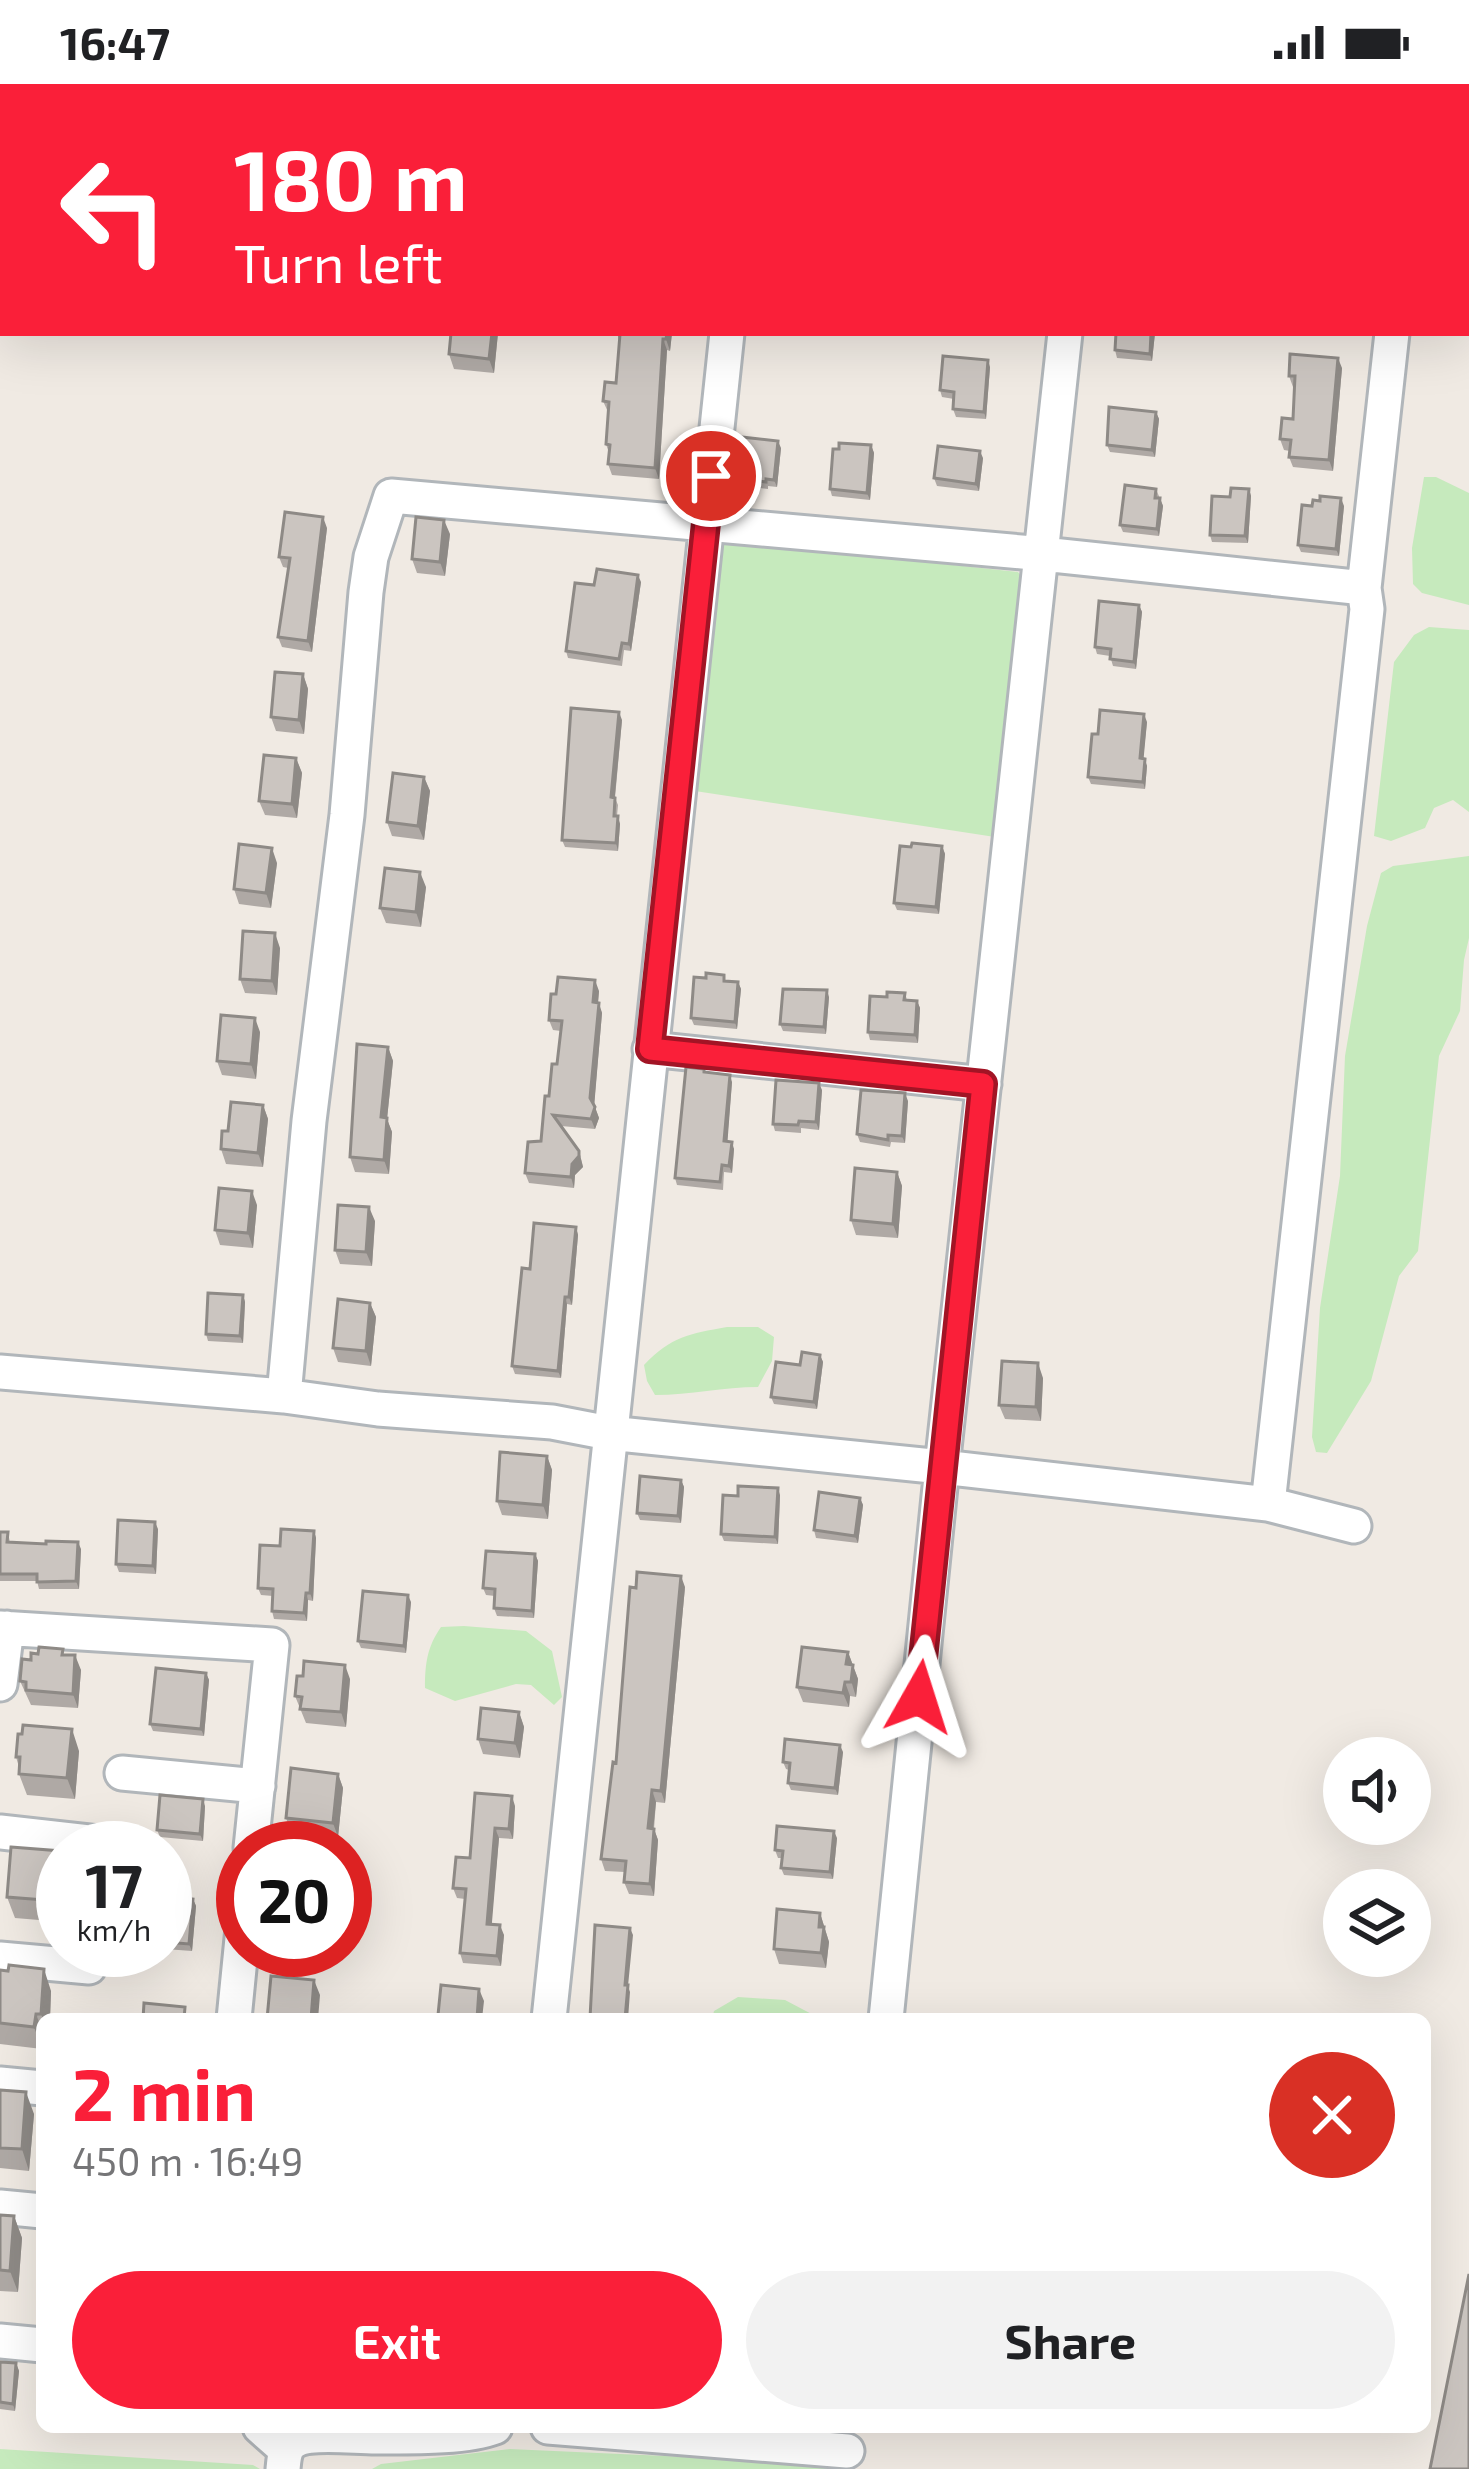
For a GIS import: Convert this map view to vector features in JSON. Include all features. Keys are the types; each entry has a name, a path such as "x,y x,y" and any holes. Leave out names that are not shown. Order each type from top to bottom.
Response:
{"lane":[{"path":"550,2013 727,336"},
{"path":"887,2013 1065,336"},
{"path":"1268,1504 1367,609 1364,589 1392,336"},
{"path":"284,1396 366,592 371,557 392,496 1042,554 1364,589"},
{"path":"650,1049 983,1084"},
{"path":"0,1372 552,1422 609,1433 1268,1504 1354,1526"},
{"path":"0,1684 3,1628 272,1645 254,1821"},
{"path":"122,1773 258,1786"},
{"path":"0,1832 36,1836"},
{"path":"0,1959 36,1962"},
{"path":"235,2013 238,1977"},
{"path":"0,2084 36,2087"},
{"path":"0,2207 36,2210"},
{"path":"0,2341 36,2344"},
{"path":"265,2433 285,2460 296,2440 316,2436 476,2433"},
{"path":"631,2433 852,2449"}],"green space":[{"path":"1424,477 1436,477 1469,493 1469,605 1422,593 1413,584 1412,548"},
{"path":"722,540 1018,572 1022,577 1001,829 995,837 695,791"},
{"path":"1429,627 1469,630 1469,812 1453,800 1434,808 1425,828 1391,841 1374,836 1394,662 1414,635"},
{"path":"1469,856 1469,938 1460,1011 1439,1056 1418,1251 1399,1276 1371,1381 1327,1453 1316,1452 1312,1437 1320,1308 1340,1176 1345,1056 1367,926 1381,873 1393,866"},
{"path":"727,1327 758,1327 774,1337 772,1361 758,1387 655,1395 644,1365 654,1355 682,1338"},
{"path":"441,1627 526,1631 552,1651 562,1697 554,1705 531,1685 516,1684 455,1701 425,1688 436,1634"},
{"path":"738,1997 785,2000 810,2013 714,2013"},
{"path":"0,2449 253,2465 260,2469 0,2469"},
{"path":"510,2449 818,2463 830,2469 372,2469 381,2464"}],"building":[{"path":"451,336 492,336 489,359 449,354"},
{"path":"620,336 666,336 655,468 608,464 609,402 603,401 605,382 616,383"},
{"path":"1116,336 1151,336 1150,354 1115,350"},
{"path":"1290,354 1338,358 1329,460 1289,457 1291,440 1280,439 1282,418 1293,419 1295,376 1289,376"},
{"path":"943,356 988,360 984,412 953,409 954,392 940,390"},
{"path":"1109,407 1156,412 1152,450 1107,445"},
{"path":"742,437 778,441 774,480 737,478"},
{"path":"839,443 871,445 867,493 830,489 833,449 839,449"},
{"path":"938,446 980,451 976,484 934,478"},
{"path":"1125,485 1156,489 1155,498 1160,498 1157,529 1120,525"},
{"path":"1231,488 1249,489 1245,536 1210,535 1212,496 1230,497"},
{"path":"1320,496 1341,498 1336,549 1298,545 1302,505 1312,506"},
{"path":"285,512 323,517 308,641 278,637 290,558 279,557"},
{"path":"416,517 444,520 440,562 412,559"},
{"path":"597,569 638,575 629,644 622,643 619,659 566,651 575,583 594,585"},
{"path":"1099,601 1139,605 1134,662 1110,659 1111,649 1095,647"},
{"path":"275,672 303,674 299,720 271,717"},
{"path":"571,708 619,712 611,797 615,798 614,816 618,816 616,843 562,840"},
{"path":"1100,710 1144,714 1143,782 1088,777 1092,734 1098,734"},
{"path":"264,755 296,758 292,804 259,801"},
{"path":"393,773 424,777 418,826 387,822"},
{"path":"912,843 942,846 936,907 894,903 900,846 911,847"},
{"path":"239,844 272,848 266,893 234,889"},
{"path":"385,868 420,872 416,912 380,908"},
{"path":"243,931 275,933 272,981 240,979"},
{"path":"706,973 738,982 735,1022 691,1018 694,977 706,978"},
{"path":"558,977 595,980 593,1002 599,1003 591,1119 553,1115 579,1151 571,1177 525,1173 528,1142 541,1141 545,1096 549,1096 552,1064 557,1064 562,1021 549,1020"},
{"path":"783,989 827,990 824,1027 780,1024"},
{"path":"887,992 905,993 904,1000 917,1001 915,1035 868,1032 870,996 887,997"},
{"path":"221,1015 255,1018 251,1064 217,1061"},
{"path":"357,1044 388,1047 381,1117 387,1118 384,1160 350,1157"},
{"path":"686,1067 730,1075 724,1141 732,1142 729,1166 722,1165 720,1182 675,1178"},
{"path":"776,1080 819,1083 816,1122 773,1124"},
{"path":"861,1090 905,1093 902,1136 888,1135 888,1140 857,1134"},
{"path":"231,1102 263,1105 258,1153 221,1149"},
{"path":"855,1168 897,1172 893,1224 851,1220"},
{"path":"219,1188 252,1191 248,1233 215,1230"},
{"path":"338,1205 369,1207 366,1252 335,1250"},
{"path":"534,1223 576,1227 558,1371 512,1366 522,1268 530,1269"},
{"path":"208,1293 243,1295 240,1336 206,1334"},
{"path":"338,1299 370,1303 366,1351 333,1348"},
{"path":"802,1352 820,1355 814,1402 771,1397 776,1362 800,1365"},
{"path":"1002,1361 1038,1363 1036,1407 999,1405"},
{"path":"500,1452 547,1456 543,1505 497,1501"},
{"path":"640,1476 681,1480 678,1516 637,1513"},
{"path":"738,1486 778,1488 775,1537 721,1534 723,1495 738,1496"},
{"path":"819,1492 860,1498 855,1536 814,1530"},
{"path":"118,1520 155,1522 153,1566 116,1564"},
{"path":"281,1529 314,1531 304,1613 272,1611 273,1589 258,1588 260,1545 280,1546"},
{"path":"0,1532 8,1532 7,1542 78,1542 76,1581 37,1582 37,1574 0,1574"},
{"path":"486,1551 535,1554 532,1611 494,1608 495,1589 483,1588"},
{"path":"637,1572 681,1576 661,1791 652,1790 648,1828 654,1829 650,1884 624,1882 626,1861 601,1859 616,1763 630,1587 636,1588"},
{"path":"363,1591 408,1595 404,1646 358,1641"},
{"path":"39,1647 75,1655 73,1694 26,1690 26,1682 20,1681 22,1659 31,1660 31,1653 38,1654"},
{"path":"802,1647 848,1652 846,1664 853,1665 851,1682 845,1682 843,1693 797,1687"},
{"path":"304,1661 345,1665 341,1712 300,1709 302,1697 295,1696"},
{"path":"156,1668 206,1673 201,1729 150,1724"},
{"path":"481,1708 519,1712 515,1743 478,1739"},
{"path":"23,1725 72,1729 67,1778 19,1774 20,1757 16,1757"},
{"path":"785,1739 840,1745 835,1788 788,1783"},
{"path":"291,1768 338,1774 333,1821 286,1818"},
{"path":"475,1793 512,1796 509,1829 495,1828 487,1924 500,1925 497,1956 460,1953 466,1889 453,1888 456,1857 470,1858"},
{"path":"160,1795 203,1799 200,1834 192,1833 192,1821 158,1821"},
{"path":"777,1826 834,1831 830,1872 781,1868 783,1851 775,1850"},
{"path":"11,1847 36,1849 36,1899 7,1897"},
{"path":"777,1909 820,1913 819,1927 824,1927 821,1953 774,1949"},
{"path":"595,1925 630,1928 626,2013 590,2013"},
{"path":"9,1965 36,1968 36,1977 43,1977 41,2013 36,2013 34,2027 0,2023 0,1970 8,1971"},
{"path":"271,1977 314,1980 311,2013 268,2013"},
{"path":"441,1985 479,1989 477,2013 438,2013"},
{"path":"144,2003 185,2007 184,2013 143,2013"},
{"path":"0,2090 26,2092 22,2149 0,2148"},
{"path":"0,2215 14,2216 10,2271 0,2270"},
{"path":"1469,2274 1469,2469 1430,2469"},
{"path":"0,2362 16,2363 13,2404 0,2402"}],"route":[{"path":"711,476 650,1049 983,1084 919,1697"}]}
